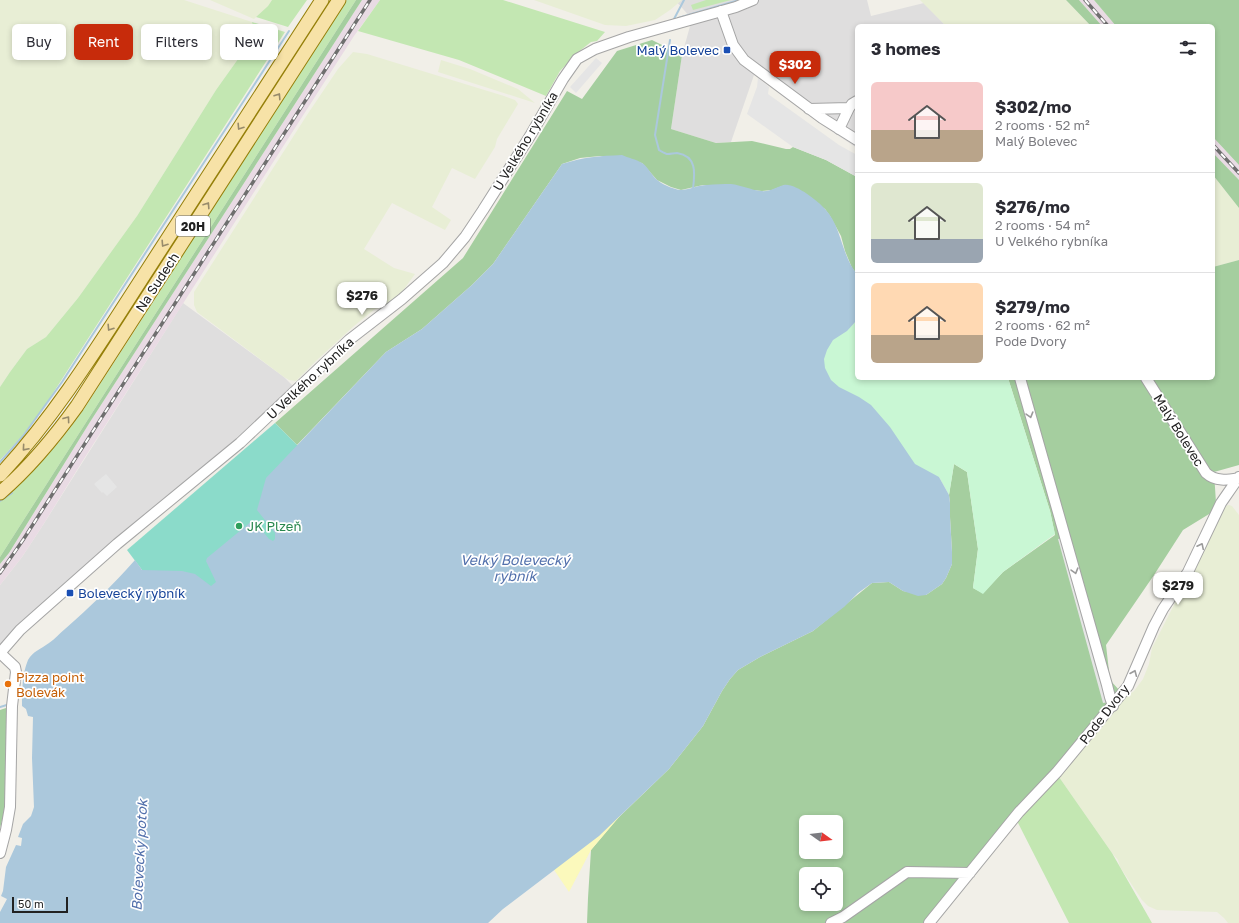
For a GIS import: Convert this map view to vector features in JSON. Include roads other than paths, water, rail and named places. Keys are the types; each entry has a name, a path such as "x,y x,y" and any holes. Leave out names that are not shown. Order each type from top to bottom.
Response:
{"main road":[{"name":"Na Sudech","path":"0,475 44,424 91,358 322,0"},
{"name":"Na Sudech","path":"0,492 25,470 43,450 77,406 339,0"}],"street":[{"name":"U Velkého rybníka","path":"0,853 10,807 12,701 16,672 15,667 2,654 20,630 118,544 240,443 349,340 402,299 443,263 465,237 483,210 577,59 595,49 629,37 736,7 752,0"},
{"path":"721,11 733,45 744,60 809,109 855,139"},
{"path":"809,109 853,104"},
{"path":"839,129 853,104"},
{"path":"1021,380 1113,706"},
{"name":"Malý Bolevec","path":"1147,380 1206,472 1210,476 1222,480 1239,478"},
{"name":"Pode Dvory","path":"929,923 1019,812 1057,772 1128,686 1163,609 1188,572 1221,503 1239,478"},
{"path":"832,923 843,917 907,872 970,873"}],"water":[{"name":"Velký Bolevecký rybník","path":"622,155 637,160 646,166 661,183 680,190 704,185 731,184 764,191 789,185 812,197 831,216 848,258 855,271 855,322 847,331 833,340 824,359 825,368 831,380 839,387 871,405 890,427 915,464 939,477 949,495 952,564 942,584 926,595 918,596 903,591 889,582 872,583 813,631 760,657 738,670 722,691 703,726 669,769 599,836 503,909 488,923 0,923 0,912 7,899 1,896 6,867 16,845 21,846 22,838 18,837 23,824 31,816 34,807 32,758 33,717 28,716 26,709 22,706 23,677 30,657 53,640 110,587 135,560 142,570 182,571 195,574 211,586 216,582 206,561 207,558 252,521 255,522 269,539 273,541 275,539 275,533 257,510 266,478 386,352 422,329 472,285 493,264 562,164 592,157"}],"waterway":[{"path":"674,19 684,0"},
{"path":"678,18 739,0"},
{"path":"0,462 23,436 62,382 289,31"},
{"path":"670,40 655,135 659,150 667,154 677,153 684,155 691,161 694,171 693,189"},
{"path":"0,501 12,493"},
{"name":"Bolevecký potok","path":"0,707 10,704"}],"railway":[{"path":"0,573 23,540 370,0"},
{"path":"1085,0 1106,24"},
{"path":"1215,147 1239,173"}],"place":[{"name":"Malý Bolevec","path":"727,50"},
{"name":"JK Plzeň","path":"239,526"},
{"name":"Bolevecký rybník","path":"70,593"},
{"name":"Pizza point Bolevák","path":"8,684"}]}
